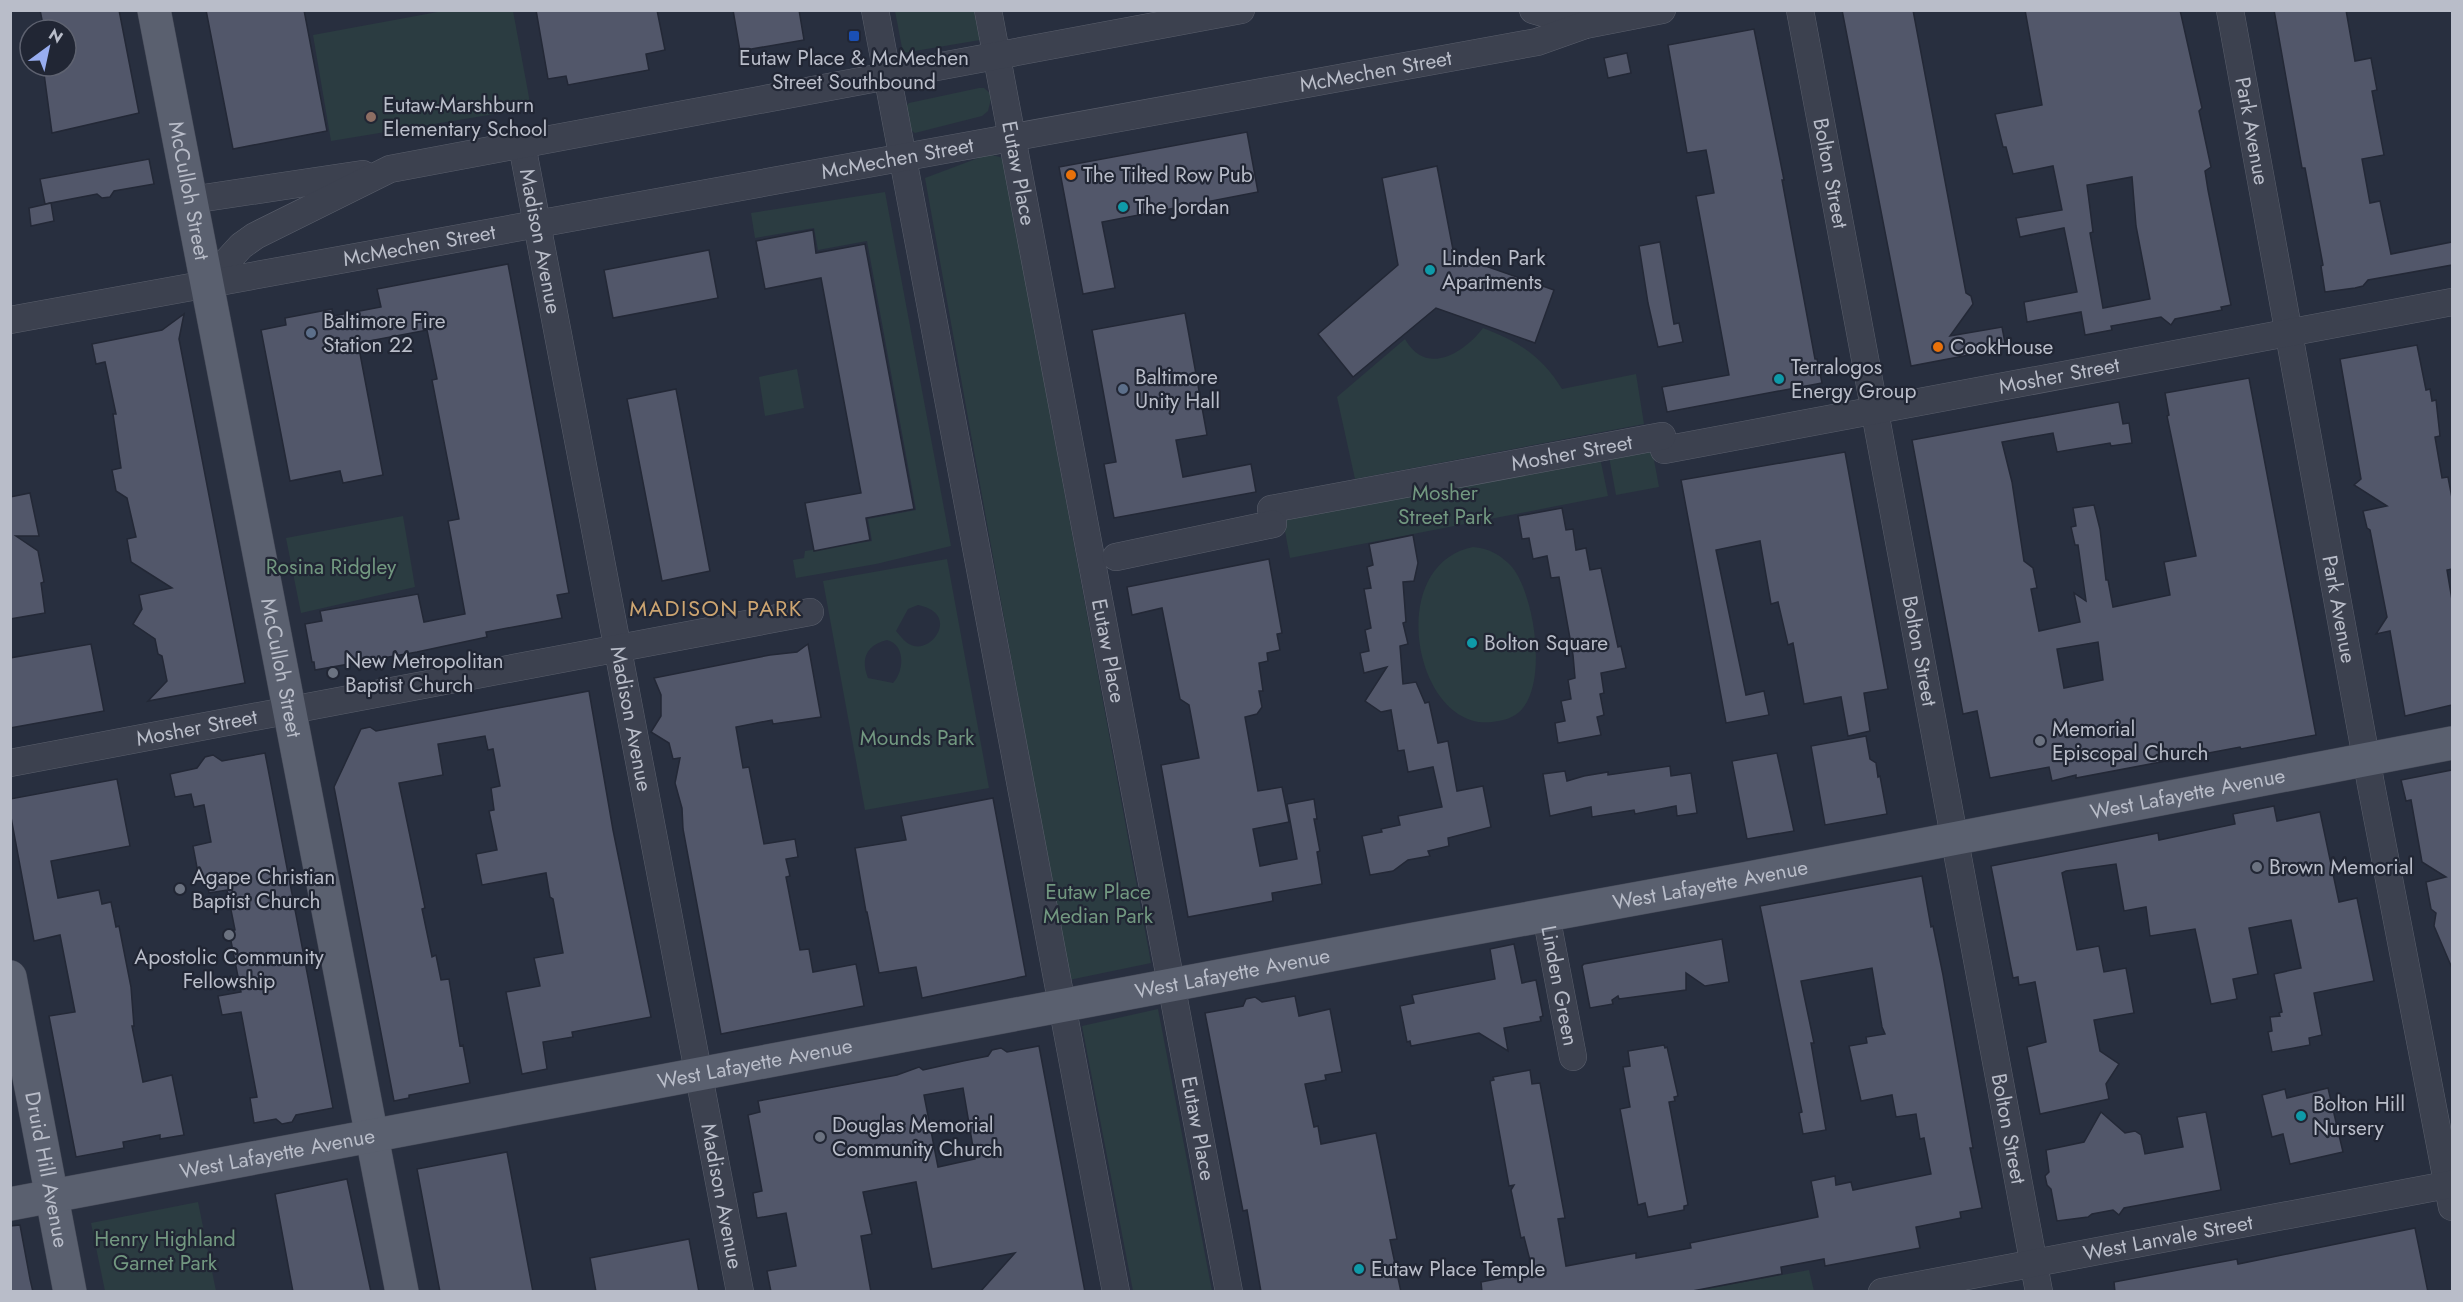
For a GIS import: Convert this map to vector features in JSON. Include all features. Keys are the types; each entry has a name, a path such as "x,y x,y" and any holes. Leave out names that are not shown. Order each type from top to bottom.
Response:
{"main road":[{"name":"McCulloh Street","path":"154,10 402,1292"},
{"name":"West Lafayette Avenue","path":"10,1204 1744,879 2452,743"},
{"name":"Druid Hill Avenue","path":"10,977 70,1292"}],"street":[{"path":"875,10 1116,1292"},
{"name":"Eutaw Place","path":"988,10 1229,1292"},
{"path":"191,200 390,170 1242,10"},
{"name":"McMechen Street","path":"1533,10 1585,25"},
{"name":"McMechen Street","path":"10,320 207,283 537,226 1537,42 1585,25 1662,10"},
{"name":"Bolton Street","path":"1800,10 2039,1292"},
{"name":"Park Avenue","path":"2230,10 2367,759 2451,1192"},
{"name":"Madison Avenue","path":"522,145 740,1292"},
{"path":"207,283 241,246 255,236 390,170"},
{"name":"Mosher Street","path":"1116,557 1272,517 1663,443 1875,410 2452,302"},
{"name":"Mosher Street","path":"10,763 810,612"},
{"name":"Linden Green","path":"1546,915 1573,1057"},
{"name":"West Lanvale Street","path":"1882,1292 2034,1263 2451,1192"}],"green space":[{"path":"443,11 513,11 531,108 331,141 313,35"},
{"path":"895,11 974,11 980,40 903,53"},
{"path":"984,88 992,95 988,111 982,116 915,133 909,129 905,107 909,103"},
{"name":"Eutaw Place Median Park","path":"989,154 1003,158 1151,963 1069,980 925,178"},
{"path":"885,192 951,546 876,564 796,578 793,560 804,558 805,551 872,541 868,519 916,510 867,241 818,250 814,228 755,238 751,213"},
{"path":"1483,328 1528,351 1538,359 1562,389 1636,374 1644,424 1355,479 1337,397 1405,339 1423,357 1434,359 1445,357 1466,346"},
{"path":"797,369 804,408 765,416 759,377"},
{"path":"1652,449 1659,487 1616,495 1609,457"},
{"name":"Mosher Street Park","path":"1599,453 1608,496 1290,558 1282,515"},
{"name":"Rosina Ridgley","path":"403,516 415,587 301,613 286,538"},
{"path":"1473,547 1495,553 1512,567 1527,598 1535,641 1536,663 1528,701 1515,715 1492,722 1465,718 1444,701 1428,675 1420,645 1419,613 1427,583 1445,560"},
{"name":"Mounds Park","path":"947,559 989,788 865,810 823,581","holes":["918,605 930,609 937,615 940,623 935,637 922,646 914,646 906,642 896,631 908,609","887,640 898,647 901,659 899,672 893,683 868,678 865,664 870,649"]},
{"path":"1158,1009 1212,1291 1133,1291 1082,1026"},
{"name":"Henry Highland Garnet Park","path":"198,1202 216,1291 105,1291 91,1223"},
{"path":"1809,1270 1814,1291 1690,1292"}],"building":[{"path":"40,10 119,10 139,113 52,133 45,78 78,78 78,18 42,18"},
{"path":"206,10 304,10 327,131 233,149"},
{"path":"536,10 657,10 665,50 646,54 649,70 568,85 566,76 548,79"},
{"path":"733,10 799,10 804,40 740,51"},
{"path":"1842,10 1913,10 1966,293 1971,296 1973,304 1950,336 2002,327 2006,348 1911,366"},
{"path":"2025,10 2180,10 2202,108 2199,111 2211,167 2205,171 2231,305 2221,307 2222,310 2175,319 2171,325 2161,317 2111,326 2112,330 2085,335 2081,312 2027,322 2024,302 2077,292 2064,228 2020,237 2016,218 2062,210 2053,166 2013,174 2006,147 2003,147 1995,114 2042,105","holes":["2132,177 2136,226 2150,299 2103,308 2090,233 2093,232 2087,185"]},
{"path":"2274,10 2346,10 2355,61 2371,58 2377,90 2372,91 2384,155 2362,159 2370,203 2380,201 2391,254 2452,242 2452,265 2368,280 2363,286 2325,292 2321,266 2323,265 2305,168 2302,168"},
{"path":"1754,29 1784,180 1782,180 1815,359 1817,359 1822,383 1667,412 1662,387 1729,375 1696,196 1714,193 1710,171 1706,150 1687,153 1668,45"},
{"path":"1627,53 1631,73 1608,78 1604,58"},
{"name":"The Jordan","path":"1247,132 1258,192 1102,222 1115,288 1083,294 1059,167"},
{"path":"149,159 154,184 114,191 110,197 102,198 97,194 45,204 40,179"},
{"name":"Linden Park Apartments","path":"1437,166 1454,255 1554,290 1535,343 1436,308 1353,377 1318,334 1398,265 1382,178"},
{"path":"51,203 54,221 31,226 29,208"},
{"path":"813,230 816,253 865,244 914,509 866,518 870,540 814,551 805,503 861,493 821,278 765,289 756,241"},
{"path":"1660,242 1674,324 1679,323 1683,342 1658,347 1639,246"},
{"path":"709,250 718,298 613,318 604,270"},
{"path":"508,264 569,593 557,595 562,618 486,632 487,637 417,652 315,670 305,624 322,621 320,611 418,594 424,622 465,614 448,521 459,519 432,380 437,379 427,330 358,343 383,475 343,483 340,471 290,481 261,330 286,325 285,318 332,309 333,316 381,307 377,289"},
{"path":"1185,313 1207,435 1176,440 1183,477 1251,464 1256,492 1114,518 1104,464 1116,462 1092,330"},
{"path":"184,314 179,339 245,683 148,701 167,681 162,656 158,654 155,639 133,624 142,609 139,595 172,588 131,562 127,539 136,537 127,498 116,491 112,470 121,468 113,414 116,414 105,362 96,364 92,344 162,330"},
{"path":"2417,345 2426,390 2430,389 2432,401 2436,400 2440,436 2435,437 2442,478 2448,477 2452,498 2452,569 2447,570 2452,600 2452,705 2405,716 2390,631 2376,634 2387,617 2370,530 2367,528 2363,511 2387,506 2354,485 2361,479 2340,359"},
{"path":"2249,378 2316,735 2076,778 2076,775 2052,781 2049,767 1990,778 1977,711 1963,714 1912,440 2119,402 2123,424 2129,423 2132,443 2111,446 2110,443 2057,452 2053,433 2002,442 2012,482 2024,561 2033,568 2037,588 2031,589 2039,631 2080,622 2074,593 2086,601 2078,545 2075,545 2071,527 2076,526 2073,508 2094,505 2100,529 2106,580 2108,580 2113,607 2170,595 2164,562 2196,556 2167,416 2169,415 2165,393","holes":["2098,642 2103,680 2064,688 2057,649"]},
{"path":"676,389 710,571 662,581 627,399"},
{"path":"1845,452 1888,689 1864,693 1870,731 1848,736 1841,697 1804,704 1793,643 1788,645 1778,602 1771,604 1760,541 1716,550 1746,695 1764,691 1769,715 1726,723 1681,480"},
{"path":"30,493 39,536 16,536 38,551 44,582 41,583 45,613 10,619 10,497"},
{"path":"1562,508 1566,530 1573,529 1576,550 1586,548 1590,570 1601,568 1618,647 1621,646 1626,668 1601,673 1604,693 1600,694 1604,715 1597,717 1601,735 1558,743 1555,723 1565,721 1561,701 1571,699 1568,680 1575,678 1573,655 1559,577 1551,578 1547,556 1533,559 1529,538 1522,539 1518,516"},
{"path":"1413,535 1418,563 1414,581 1403,582 1406,622 1403,623 1408,644 1400,646 1403,684 1416,682 1425,703 1429,702 1438,743 1448,741 1457,791 1483,786 1491,827 1448,838 1449,846 1428,851 1430,856 1408,860 1393,871 1370,875 1362,836 1400,825 1398,816 1442,807 1433,767 1408,772 1404,750 1398,751 1391,710 1381,712 1365,701 1387,667 1364,673 1360,653 1369,651 1365,630 1371,628 1364,589 1371,588 1367,567 1373,565 1369,544"},
{"path":"1269,559 1282,633 1277,634 1280,650 1267,653 1268,661 1259,663 1263,691 1259,691 1262,707 1257,714 1245,717 1258,791 1282,787 1289,822 1253,829 1260,866 1297,859 1287,804 1314,799 1317,819 1314,819 1320,851 1317,852 1322,884 1272,893 1273,901 1188,917 1161,765 1199,758 1189,705 1180,699 1162,608 1132,615 1127,587"},
{"path":"91,644 104,711 10,728 10,658"},
{"path":"808,644 821,717 773,724 772,720 736,727 743,768 749,767 764,844 795,839 798,857 786,859 790,876 786,877 800,950 809,949 813,972 856,964 864,1006 721,1034 683,829 682,808 675,783 680,758 673,759 669,743 651,732 661,716 661,695 654,678 770,655 797,652"},
{"path":"589,691 613,830 651,1017 572,1032 573,1037 543,1042 547,1069 522,1074 506,992 540,986 534,958 563,953 553,899 550,897 546,873 482,885 476,854 497,850 489,811 494,810 491,788 500,786 493,749 488,750 485,736 438,744 443,775 399,783 425,908 422,909 432,957 436,955 441,980 449,979 460,1046 463,1045 470,1083 409,1095 409,1098 394,1101 334,787 361,729 370,727 376,731"},
{"path":"1866,736 1870,759 1876,763 1878,777 1880,776 1887,814 1825,825 1811,746"},
{"path":"265,753 333,1108 296,1115 292,1122 282,1124 276,1119 254,1123 250,1098 257,1097 241,1012 222,1015 218,996 241,992 229,931 235,930 227,890 209,893 207,879 198,873 193,846 211,842 204,805 194,807 191,794 175,797 170,774 197,768 205,757 213,755 222,761"},
{"path":"1777,753 1794,831 1747,839 1732,761"},
{"path":"1670,766 1671,776 1691,773 1697,813 1677,816 1676,806 1635,814 1634,810 1592,817 1591,807 1550,816 1543,774 1565,771 1567,781 1608,772 1608,775"},
{"path":"2452,770 2452,968 2434,926 2436,913 2431,909 2426,882 2446,877 2422,862 2411,800 2406,801 2401,780"},
{"path":"117,779 130,846 51,861 58,898 99,890 102,904 111,902 116,927 119,926 131,987 134,1026 132,1026 143,1082 172,1075 184,1135 160,1139 160,1135 123,1142 124,1148 76,1157 49,1016 75,1012 60,935 34,941 10,812 10,799"},
{"path":"993,798 1026,976 922,998 916,967 879,973 855,848 906,840 901,816"},
{"path":"2274,806 2277,821 2320,812 2339,902 2357,898 2374,981 2314,993 2322,1035 2309,1038 2310,1045 2272,1052 2268,1032 2272,1031 2270,1017 2280,1016 2279,1013 2282,1012 2274,974 2301,968 2291,920 2249,928 2258,974 2233,979 2237,999 2211,1004 2195,929 2150,936 2146,907 2124,911 2116,864 2066,871 2062,873 2077,950 2099,946 2104,972 2126,968 2134,1013 2094,1020 2100,1051 2119,1064 2106,1084 2109,1099 2040,1114 2027,1047 2046,1042 2035,982 2019,985 2018,977 2013,978 1991,866 2158,833 2159,840 2235,824 2233,814"},
{"path":"1922,876 1943,975 1973,1148 1970,1148 1982,1208 1960,1212 1961,1218 1916,1227 1920,1248 1825,1266 1824,1259 1781,1267 1782,1274 1687,1292 1482,1292 1481,1282 1533,1272 1524,1237 1521,1238 1511,1190 1514,1185 1509,1186 1490,1081 1494,1080 1493,1077 1530,1070 1532,1084 1540,1083 1565,1218 1558,1219 1566,1266 1636,1253 1636,1258 1691,1248 1690,1243 1818,1217 1811,1181 1835,1176 1836,1185 1851,1182 1853,1190 1931,1174 1924,1138 1920,1139 1916,1114 1896,1117 1892,1095 1861,1101 1849,1046 1867,1043 1866,1037 1885,1034 1872,968 1801,981 1814,1043 1811,1043 1826,1130 1803,1134 1799,1113 1802,1112 1760,906"},
{"path":"1722,939 1729,982 1705,986 1686,973 1686,990 1619,999 1618,996 1612,1000 1613,1004 1590,1008 1582,966 1584,964"},
{"path":"1514,944 1522,983 1536,980 1543,1016 1540,1017 1541,1021 1504,1028 1508,1051 1479,1033 1411,1046 1410,1041 1407,1042 1400,1006 1414,1003 1412,995 1495,979 1490,949"},
{"path":"1295,996 1299,1016 1330,1009 1342,1072 1325,1075 1326,1080 1305,1084 1314,1127 1318,1126 1321,1144 1376,1133 1397,1239 1390,1240 1401,1292 1261,1292 1247,1210 1243,1211 1205,1013 1243,1006 1246,999 1255,997 1262,1002"},
{"path":"1664,1045 1665,1048 1667,1047 1678,1096 1674,1097 1675,1101 1669,1102 1688,1205 1684,1206 1684,1210 1648,1217 1645,1203 1638,1205 1620,1109 1630,1107 1623,1067 1630,1066 1628,1051"},
{"path":"1039,1046 1085,1292 980,1292 1015,1253 932,1269 916,1182 863,1192 872,1234 861,1236 871,1292 771,1292 767,1271 796,1266 786,1213 757,1218 753,1193 762,1191 748,1115 760,1112 758,1101 897,1075 919,1067 923,1070 988,1056 992,1050 1001,1048 1007,1052","holes":["963,1088 975,1159 938,1167 924,1095"]},
{"name":"Bolton Hill Nursery","path":"2328,1088 2343,1152 2290,1164 2283,1134 2272,1137 2262,1095 2285,1089 2287,1098"},
{"path":"2101,1112 2125,1133 2135,1131 2141,1135 2145,1154 2183,1147 2177,1117 2206,1112 2221,1190 2124,1208 2119,1215 2113,1210 2092,1214 2088,1217 2057,1221 2051,1189 2047,1185 2045,1176 2049,1172 2046,1150 2084,1142"},
{"path":"507,1152 533,1292 440,1292 417,1169"},
{"path":"347,1179 371,1292 293,1292 275,1194"},
{"path":"20,1225 33,1292 10,1292 10,1226"},
{"path":"2415,1228 2428,1292 2115,1292 2114,1282 2237,1259 2238,1264"},
{"path":"689,1239 699,1292 596,1292 590,1258"}],"place":[{"name":"Eutaw Place & McMechen Street Southbound","path":"854,36"},
{"name":"Eutaw-Marshburn Elementary School","path":"371,117"},
{"name":"The Tilted Row Pub","path":"1071,175"},
{"name":"The Jordan","path":"1123,207"},
{"name":"Linden Park Apartments","path":"1430,270"},
{"name":"Baltimore Fire Station 22","path":"311,333"},
{"name":"CookHouse","path":"1938,347"},
{"name":"Terralogos Energy Group","path":"1779,379"},
{"name":"Baltimore Unity Hall","path":"1123,389"},
{"name":"Bolton Square","path":"1472,643"},
{"name":"New Metropolitan Baptist Church","path":"333,673"},
{"name":"Memorial Episcopal Church","path":"2040,741"},
{"name":"Brown Memorial","path":"2257,867"},
{"name":"Agape Christian Baptist Church","path":"180,889"},
{"name":"Apostolic Community Fellowship","path":"229,935"},
{"name":"Bolton Hill Nursery","path":"2301,1116"},
{"name":"Douglas Memorial Community Church","path":"820,1137"},
{"name":"Eutaw Place Temple","path":"1359,1269"}],"district":[{"name":"MADISON PARK","path":"716,608"}]}
